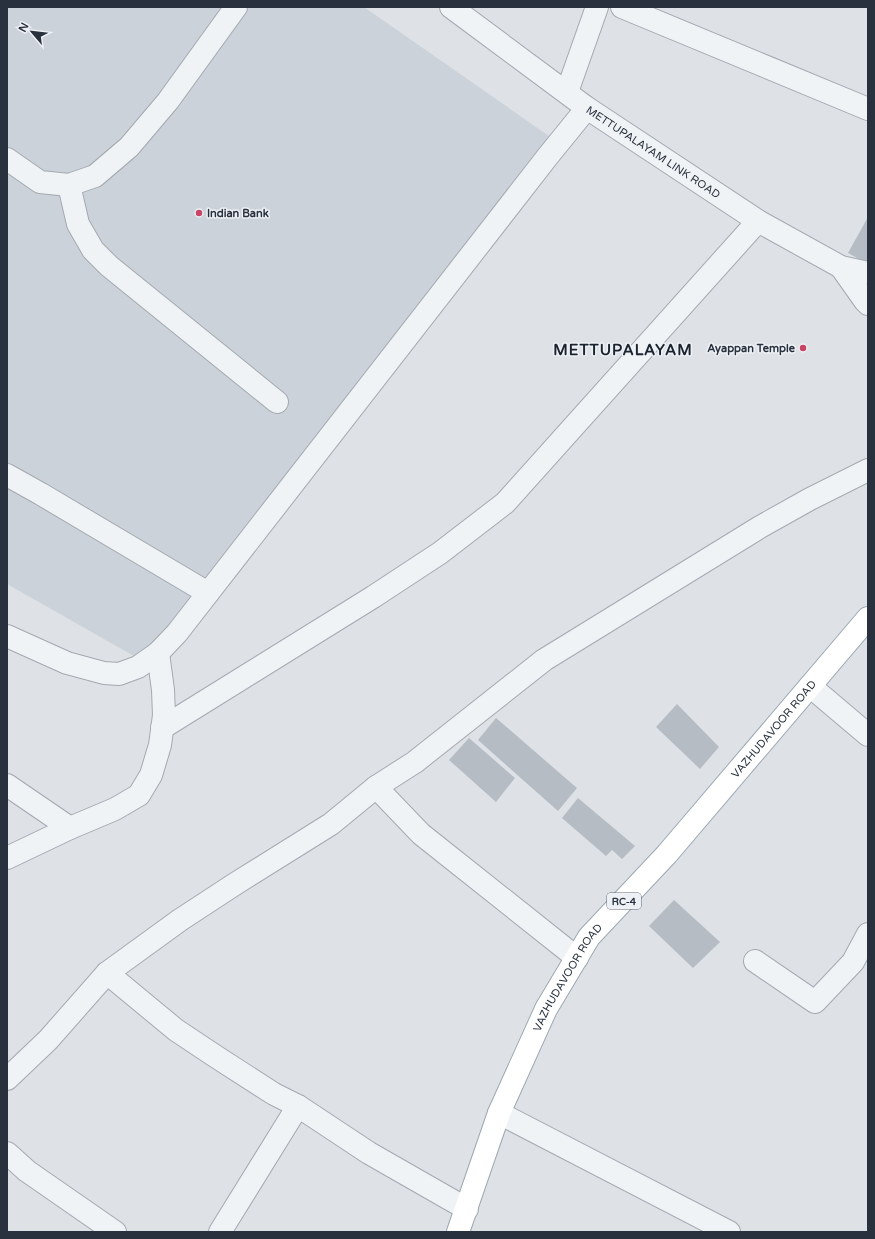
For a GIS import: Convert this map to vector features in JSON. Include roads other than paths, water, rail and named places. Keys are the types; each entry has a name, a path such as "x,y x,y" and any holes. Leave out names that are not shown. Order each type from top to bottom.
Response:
{"main road":[{"name":"VAZHUDAVOOR ROAD","path":"458,1232 499,1114 546,1009 590,937 667,854 868,618"}],"street":[{"path":"7,159 40,182 69,185 94,176 129,146 168,101 236,7"},
{"name":"METTUPALAYAM LINK ROAD","path":"451,7 587,108 758,221 841,267 868,273"},
{"path":"567,92 597,7"},
{"path":"622,7 868,109"},
{"path":"7,636 67,663 104,673 119,674 138,667 158,653 177,633 208,594 548,156 587,108"},
{"path":"69,185 78,224 93,250 109,266 277,402"},
{"path":"162,728 373,598 440,553 505,503 758,221"},
{"path":"841,267 868,304"},
{"path":"7,1079 48,1040 107,973 180,920 331,824 376,787 415,762 544,660 760,527 810,499 868,470"},
{"path":"7,475 42,494 208,594"},
{"path":"7,858 70,828 115,809 139,795 152,775 160,745 164,715 163,690 158,653"},
{"path":"810,686 868,735"},
{"path":"7,784 70,828"},
{"path":"376,787 421,834 577,958"},
{"path":"755,961 815,1002 853,962 868,934"},
{"path":"107,973 176,1030 274,1094 298,1106 369,1153 467,1209"},
{"path":"220,1232 298,1106"},
{"path":"499,1114 729,1232"},
{"path":"7,1153 27,1171 115,1232"}],"place":[{"name":"Indian Bank","path":"199,213"},
{"name":"Ayappan Temple","path":"803,348"}],"district":[{"name":"METTUPALAYAM","path":"623,350"}]}
